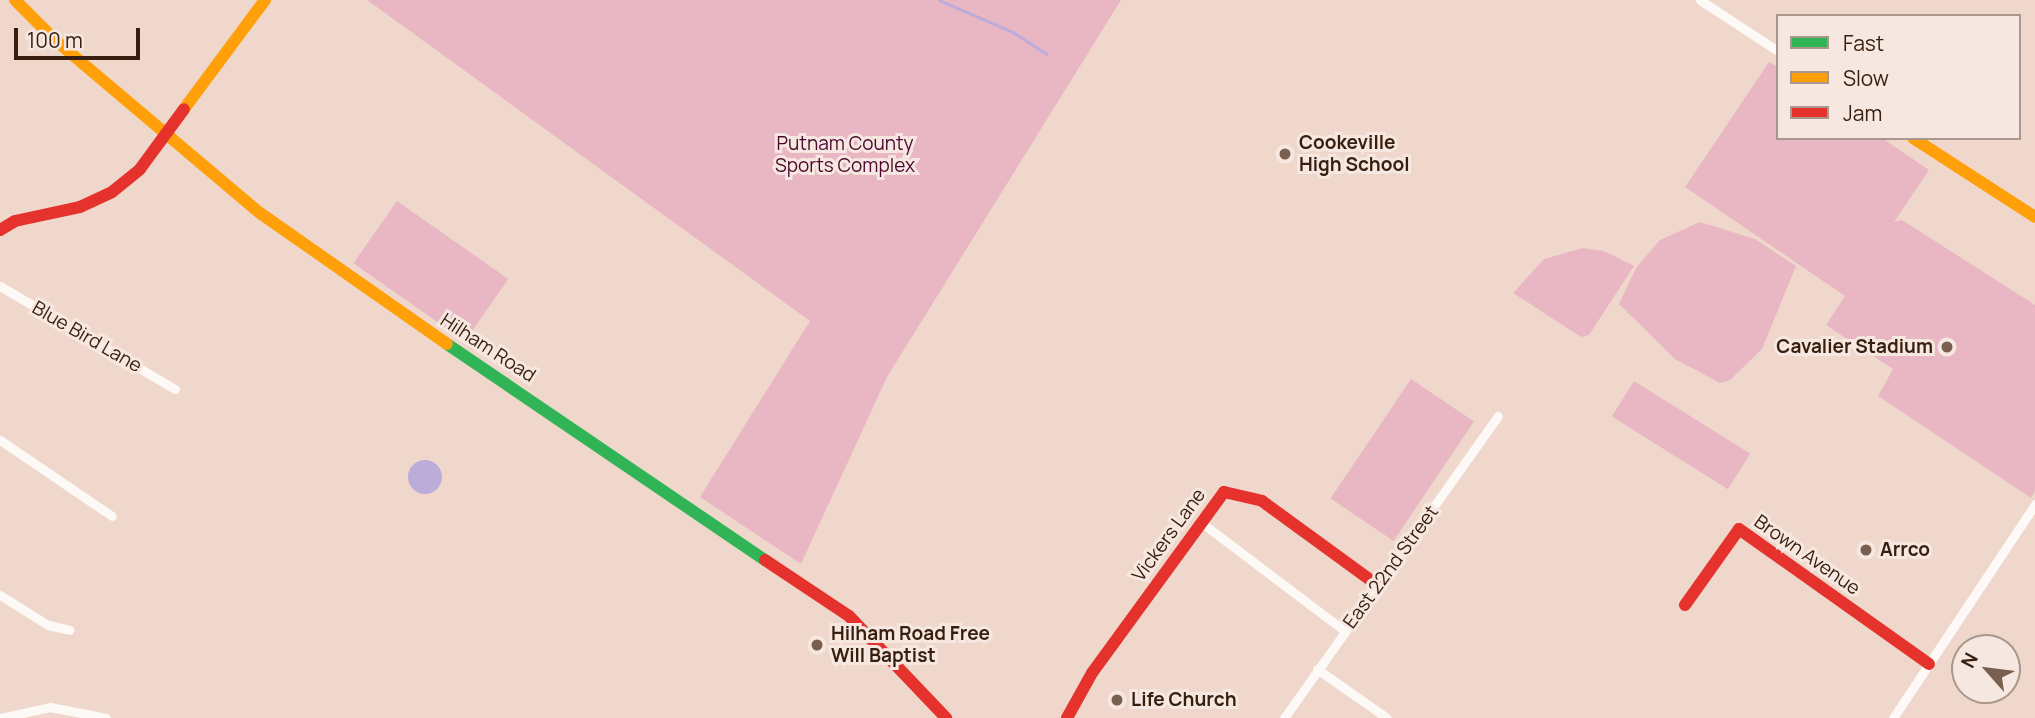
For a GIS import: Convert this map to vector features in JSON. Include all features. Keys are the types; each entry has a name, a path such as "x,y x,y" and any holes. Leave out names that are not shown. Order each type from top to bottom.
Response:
{"street":[{"name":"Hilham Road","path":"15,0 55,40 260,213 378,299 849,616 946,718"},
{"path":"0,230 15,221 80,207 112,192 140,169 265,0"},
{"path":"1700,0 1776,50"},
{"path":"1916,140 2035,217"},
{"name":"Blue Bird Lane","path":"0,286 175,389"},
{"name":"East 22nd Street","path":"1284,718 1498,416"},
{"path":"0,440 112,516"},
{"name":"Vickers Lane","path":"1067,718 1092,673 1224,492 1262,501 1361,569 1377,585"},
{"path":"1893,718 2035,504"},
{"path":"1202,523 1345,631"},
{"name":"Brown Avenue","path":"1685,606 1739,528 1929,664"},
{"path":"0,596 48,625 69,630"},
{"path":"1317,669 1387,718"},
{"path":"0,718 50,707 106,718"}],"green space":[{"name":"Putnam County Sports Complex","path":"367,0 1121,0 887,377 801,564 700,497 810,321"},
{"path":"1769,62 1776,66 1776,140 1885,140 1929,170 1894,222 1902,220 2035,305 2035,491 2031,498 1878,396 1893,369 1826,325 1845,296 1685,187"},
{"path":"397,201 508,279 465,341 353,263"},
{"path":"1700,222 1755,239 1796,266 1762,349 1730,380 1720,383 1675,359 1619,304 1636,268 1660,240"},
{"path":"1583,248 1604,251 1634,266 1589,335 1581,337 1513,293 1544,259"},
{"path":"1411,379 1474,421 1393,541 1330,498"},
{"path":"1634,381 1750,454 1728,489 1612,417"}],"shaded area":[{"path":"425,460 437,465 442,477 437,489 425,494 413,489 408,477 413,465"}],"waterway":[{"path":"939,0 1013,32 1047,54"}],"traffic: fast":[{"path":"447,344 765,560"}],"traffic: slow":[{"path":"15,0 55,40 260,213 447,344"},
{"path":"184,109 265,0"},
{"path":"1916,140 2035,217"}],"traffic: jam":[{"path":"0,230 15,221 80,207 112,192 140,169 184,109"},
{"path":"1067,718 1092,673 1224,492 1262,501 1377,585"},
{"path":"1685,605 1739,529 1929,664"},
{"path":"765,560 849,616 946,718"}],"place":[{"name":"Cookeville High School","path":"1285,154"},
{"name":"Cavalier Stadium","path":"1947,347"},
{"name":"Arrco","path":"1866,550"},
{"name":"Hilham Road Free Will Baptist","path":"817,645"},
{"name":"Life Church","path":"1117,700"}]}
